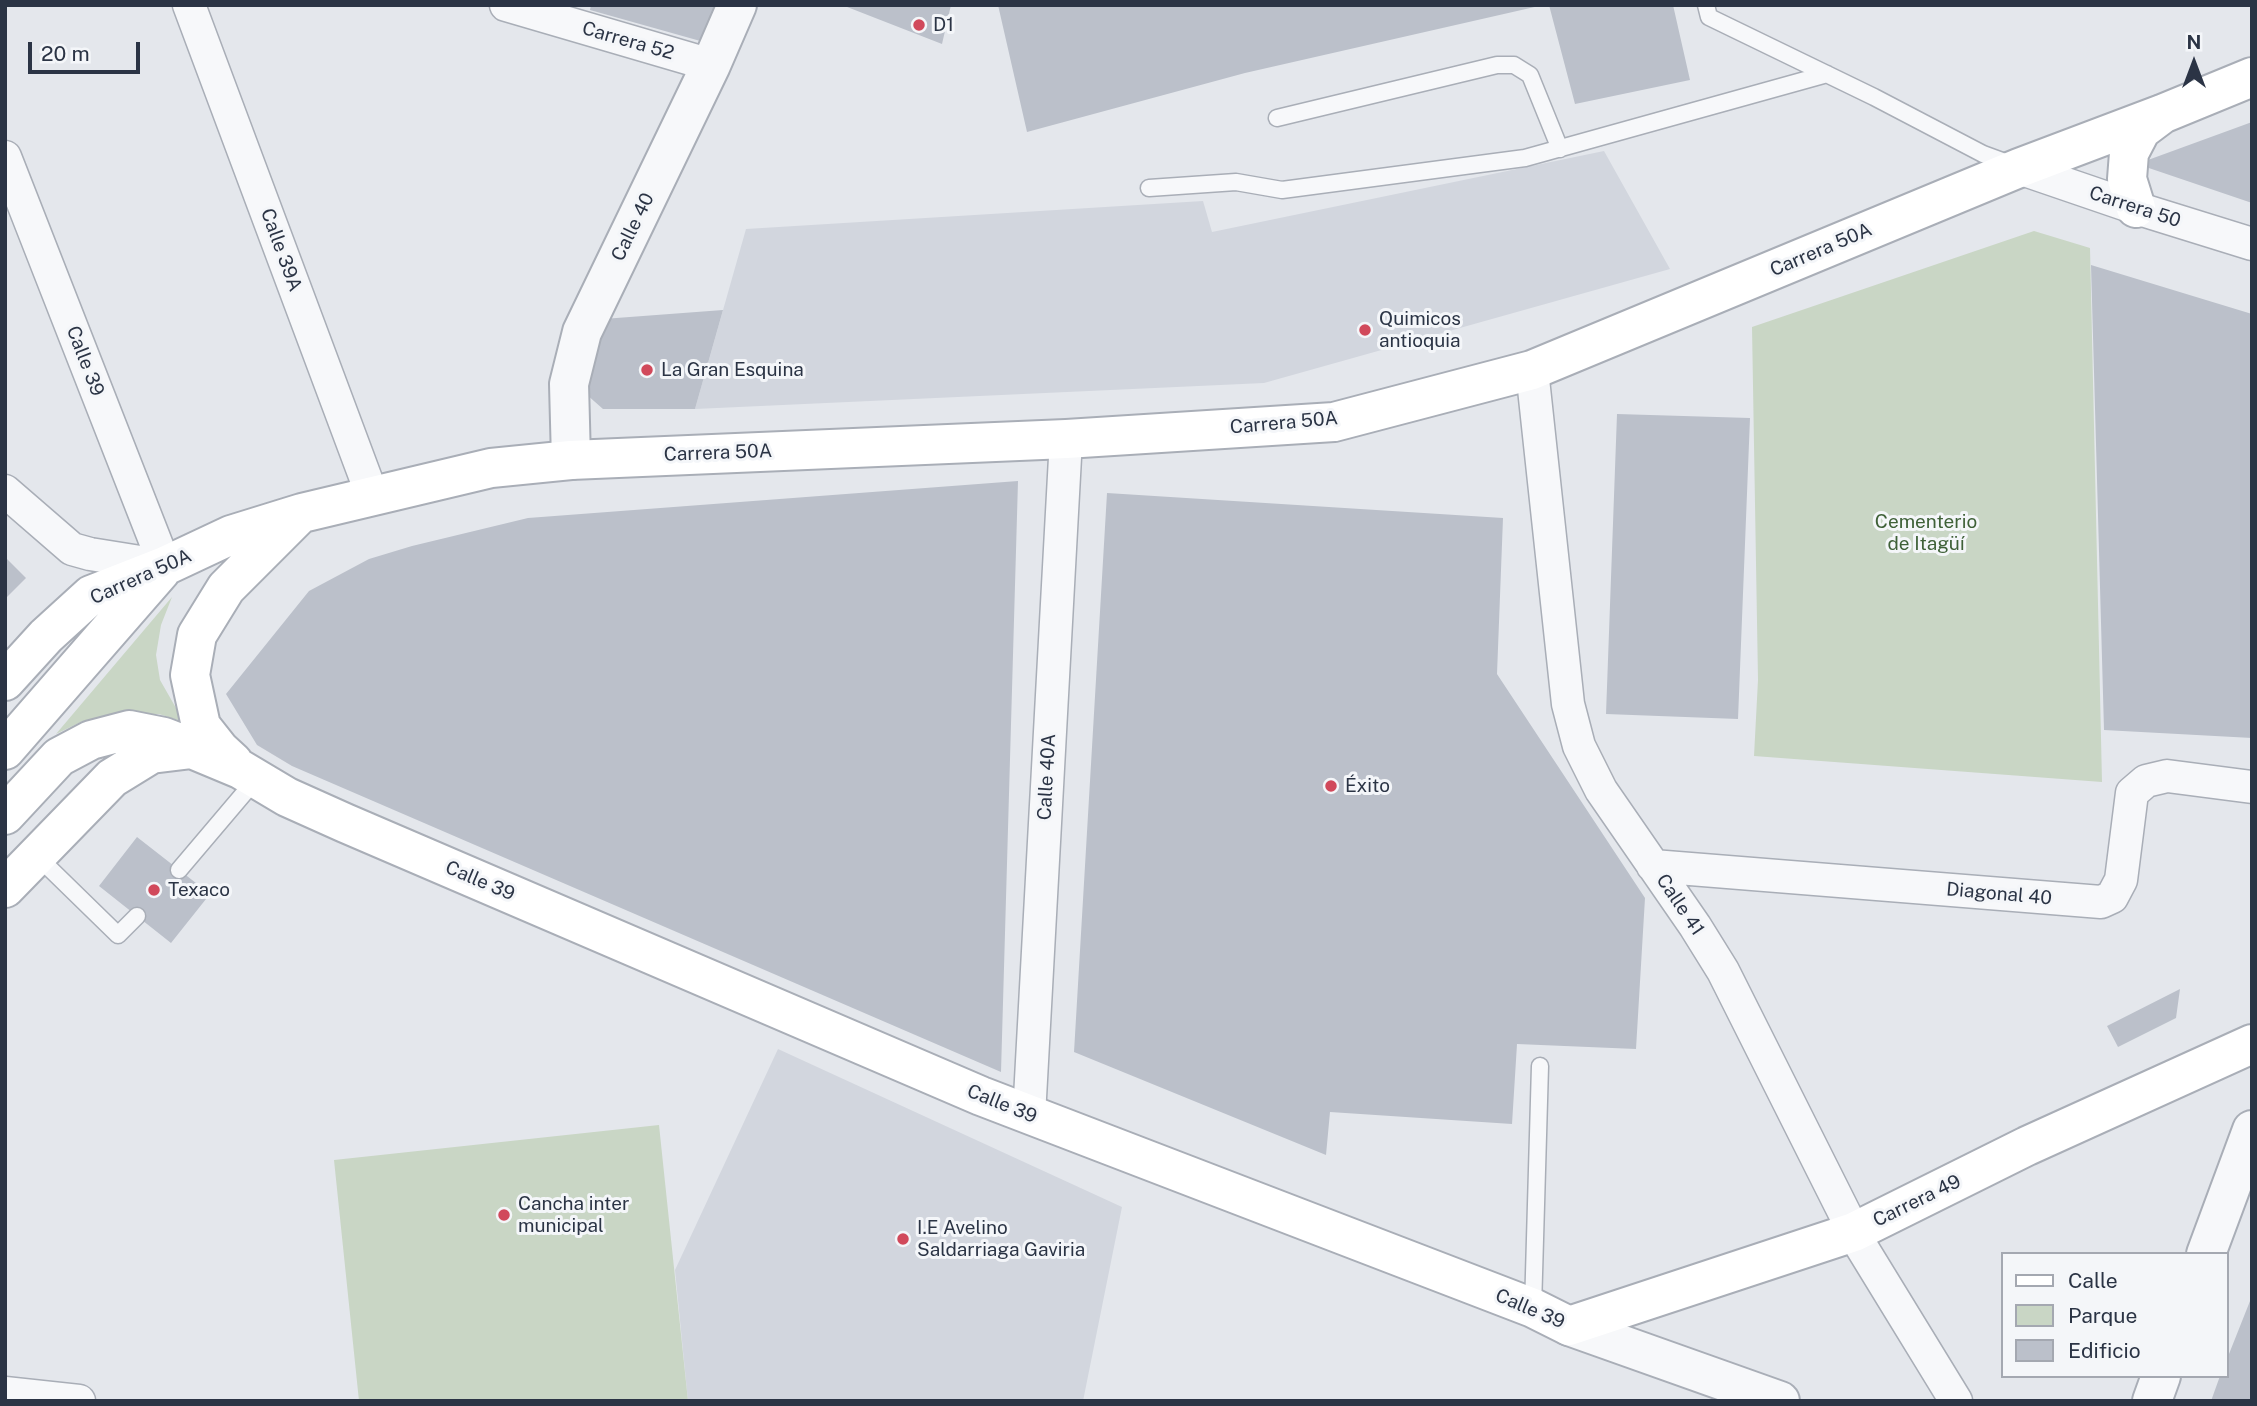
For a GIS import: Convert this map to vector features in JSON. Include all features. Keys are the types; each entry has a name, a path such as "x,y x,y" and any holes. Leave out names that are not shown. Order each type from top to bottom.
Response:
{"main road":[{"name":"Carrera 50A","path":"5,681 46,636 91,595 165,566 231,535 302,513 491,468 571,460 1066,439 1334,422 1532,370 2019,167 2252,77"},
{"path":"2136,208 2127,179 2129,153 2141,130 2162,114"},
{"name":"Carrera 50A","path":"226,587 302,513"},
{"path":"5,751 165,566"},
{"name":"Calle 39","path":"226,587 197,635 190,675 201,726 220,750 248,774"},
{"name":"Calle 39","path":"5,815 59,757 91,740 129,730 164,737 248,774 287,797 345,823 1029,1115 1533,1308 1569,1326"},
{"path":"5,888 112,778 151,754 192,748"},
{"name":"Carrera 49","path":"1569,1326 1854,1232 2028,1146 2252,1044"}],"street":[{"name":"Calle 39A","path":"190,5 372,495"},
{"name":"Carrera 52","path":"506,5 711,65"},
{"name":"Calle 40","path":"571,460 569,384 582,332 711,65 737,5"},
{"name":"Calle 39","path":"5,157 165,566"},
{"name":"Carrera 50","path":"2019,167 2136,208 2252,244"},
{"name":"Calle 41","path":"1532,370 1568,704 1579,746 1601,790 1723,971 1854,1232 1956,1401"},
{"name":"Calle 40A","path":"1029,1115 1066,439"},
{"path":"5,491 72,549 165,566"},
{"name":"Diagonal 40","path":"1653,866 2101,902 2112,897 2120,880 2132,793 2146,781 2167,776 2252,787"},
{"path":"2207,1252 2252,1130"},
{"name":"Calle 39","path":"1569,1326 1780,1401"},
{"path":"2152,1401 2160,1378"},
{"path":"5,1393 79,1401"}],"lane":[{"path":"1706,5 1709,17 1983,154 2019,167"},
{"path":"1277,118 1497,65 1514,65 1530,75 1560,149"},
{"path":"1149,188 1236,182 1282,190 1525,158 1827,74"},
{"path":"179,870 248,774"},
{"path":"37,856 118,935 137,916"},
{"path":"1533,1308 1540,1066"}],"shaded area":[{"path":"1604,151 1670,269 1264,383 695,409 746,229 1203,201 1212,232"},
{"name":"I.E Avelino Saldarriaga Gaviria","path":"778,1049 1122,1207 1083,1401 688,1401 675,1270"}],"green space":[{"name":"Cementerio de Itagüí","path":"2034,231 2090,248 2102,782 1754,756 1758,680 1752,327"},
{"path":"172,597 161,625 156,655 160,680 184,722 159,714 127,714 83,721 56,734"},
{"name":"Cancha inter municipal","path":"659,1125 688,1401 359,1401 334,1160"}],"building":[{"path":"591,5 728,5 711,44 590,10"},
{"name":"D1","path":"842,5 951,5 942,44"},
{"path":"998,5 1539,6 1245,73 1027,132"},
{"path":"1549,5 1673,5 1690,80 1575,104"},
{"path":"2252,122 2252,203 2137,164"},
{"path":"2091,265 2252,314 2252,738 2104,730"},
{"path":"723,310 695,409 603,409 586,394 603,319"},
{"path":"1617,414 1750,418 1738,719 1606,714"},
{"path":"1018,481 1001,1072 292,766 257,745 226,694 309,591 369,559 412,546 528,518"},
{"name":"Éxito","path":"1107,493 1503,518 1497,674 1645,898 1636,1049 1517,1044 1512,1124 1330,1112 1326,1155 1074,1052"},
{"path":"5,557 26,578 5,599"},
{"name":"Texaco","path":"137,837 210,894 171,943 99,886"},
{"path":"2180,989 2176,1018 2118,1047 2107,1026"},
{"path":"2252,1296 2252,1401 2211,1401 2219,1378 2229,1378 2229,1354"}],"place":[{"name":"D1","path":"919,25"},
{"name":"Quimicos antioquia","path":"1365,330"},
{"name":"La Gran Esquina","path":"647,370"},
{"name":"Éxito","path":"1331,786"},
{"name":"Texaco","path":"154,890"},
{"name":"Cancha inter municipal","path":"504,1215"},
{"name":"I.E Avelino Saldarriaga Gaviria","path":"903,1239"}]}
